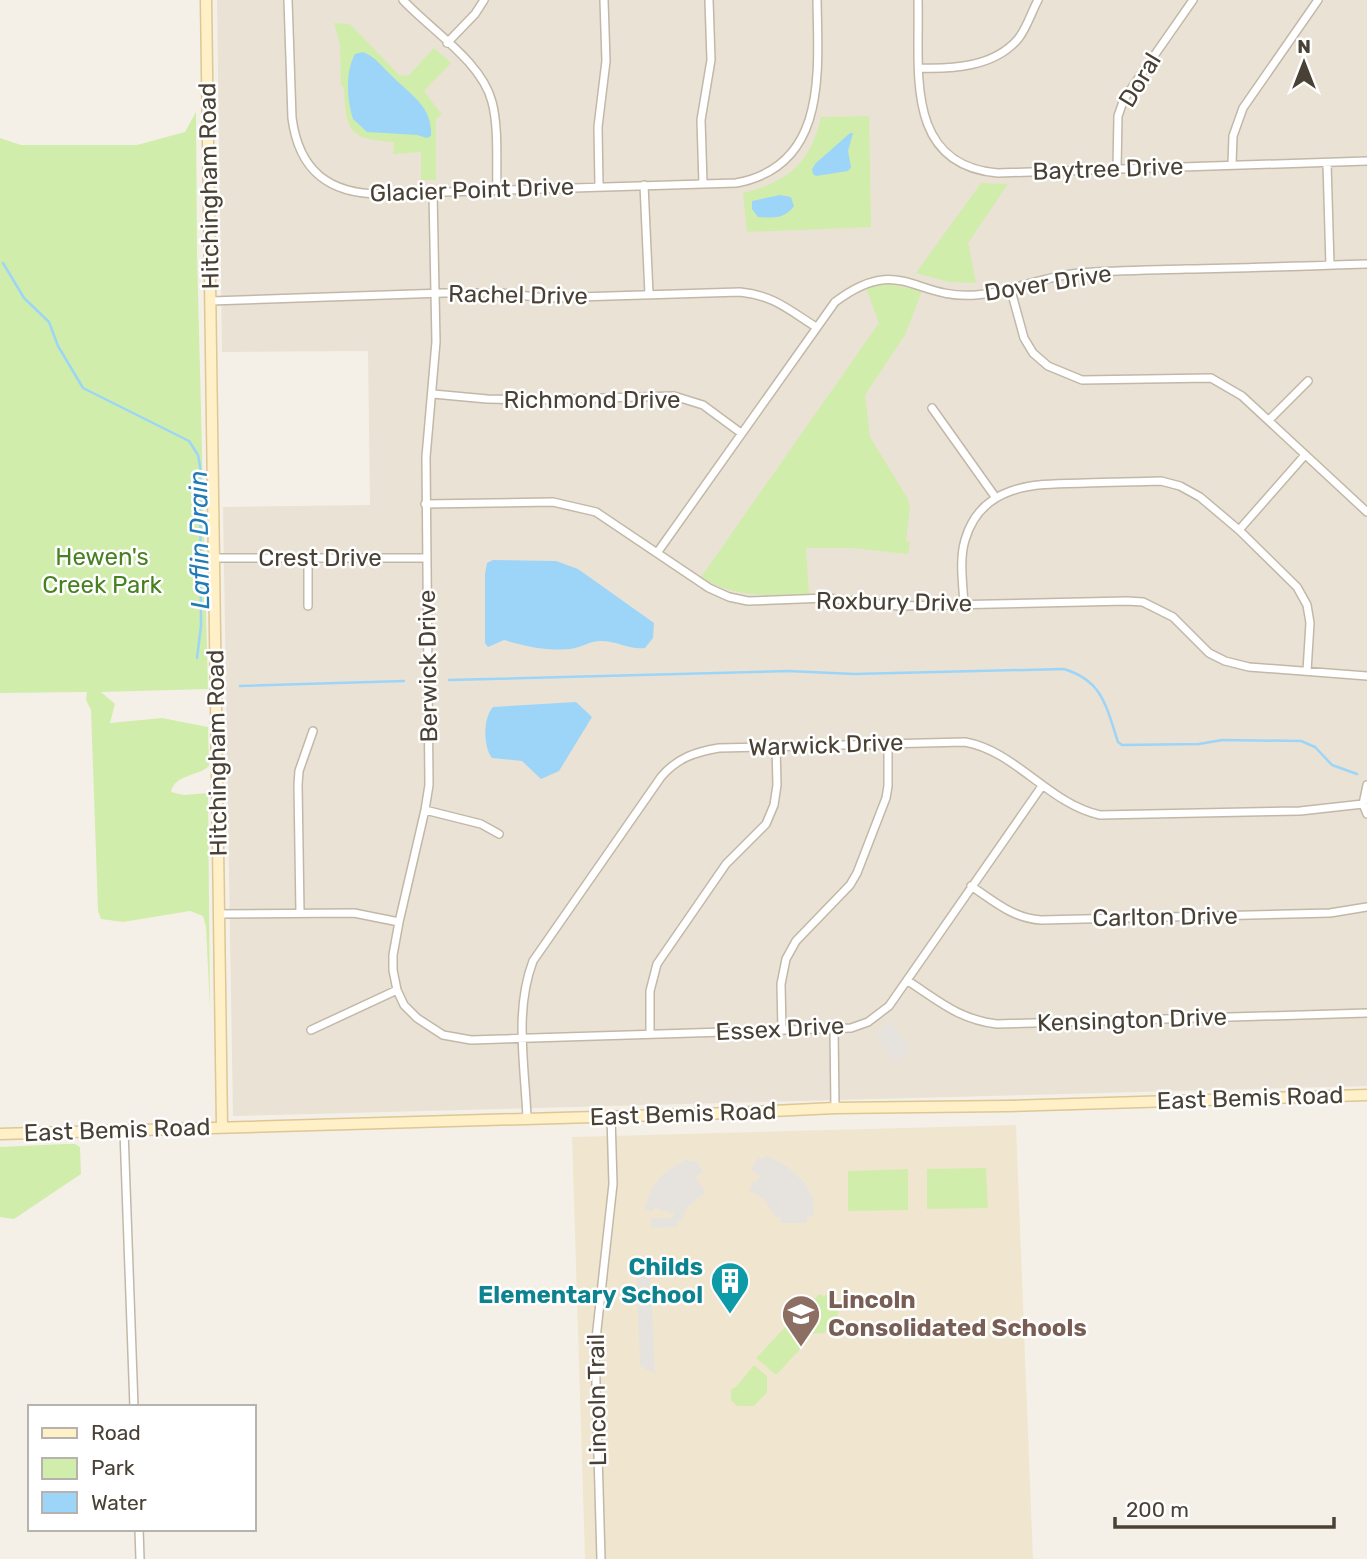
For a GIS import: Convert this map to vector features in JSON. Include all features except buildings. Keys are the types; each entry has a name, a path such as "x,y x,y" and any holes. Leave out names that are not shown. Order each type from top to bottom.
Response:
{"street":[{"name":"Hitchingham Road","path":"206,0 222,1127"},
{"name":"Glacier Point Drive","path":"288,0 292,118 297,144 308,163 325,181 349,192 362,194 703,184 756,180 780,166 799,144 814,101 818,66 817,0"},
{"path":"403,0 471,65 485,83 494,110 497,190"},
{"path":"447,43 475,15 484,0"},
{"path":"599,186 598,127 606,61 604,0"},
{"path":"703,184 701,120 711,60 709,0"},
{"name":"Baytree Drive","path":"918,0 922,108 930,134 943,150 961,164 983,172 1367,162"},
{"path":"920,68 971,65 1004,52 1018,39 1038,0"},
{"name":"Doral","path":"1117,169 1118,116 1124,99 1193,0"},
{"path":"1232,164 1233,136 1243,108 1318,0"},
{"path":"1327,163 1330,265"},
{"path":"644,185 649,294"},
{"name":"Berwick Drive","path":"433,193 436,342 426,457 425,504 429,785 393,955 397,990 410,1012 424,1025 443,1035 471,1040 523,1037"},
{"name":"Dover Drive","path":"657,553 835,302 851,290 872,281 891,278 908,280 936,290 971,295 1077,273 1367,264"},
{"path":"1010,287 1024,338 1033,353 1048,366 1082,380 1211,378 1242,396 1367,512"},
{"name":"Rachel Drive","path":"211,301 502,293 545,298 759,294 774,299 816,327"},
{"path":"1269,420 1308,381"},
{"name":"Richmond Drive","path":"433,394 529,400 674,396 703,405 741,433"},
{"path":"932,408 996,498"},
{"path":"1239,530 1305,455"},
{"path":"964,605 964,541 970,526 996,498 1012,489 1033,484 1161,481 1180,486 1200,497 1239,530 1297,587 1307,604 1310,623 1307,671"},
{"name":"Roxbury Drive","path":"425,504 553,502 574,505 596,512 613,522 709,588 729,597 748,601 826,598 899,607 1127,600 1143,603 1173,617 1209,653 1225,661 1250,667 1367,676"},
{"name":"Crest Drive","path":"214,558 426,558"},
{"path":"308,559 308,606"},
{"path":"300,913 299,771 313,732"},
{"name":"Warwick Drive","path":"527,1118 524,994 533,961 665,771 685,756 701,751 949,741 978,744 991,750 1076,807 1109,816 1300,811 1363,804"},
{"path":"782,1031 781,984 786,960 796,941 850,885 857,873 886,798 888,743"},
{"path":"650,1034 650,991 657,964 726,864 766,824 774,806 777,785 776,747"},
{"path":"1367,785 1363,804 1367,814"},
{"name":"Essex Drive","path":"523,1037 834,1029 851,1028 868,1022 889,1006 908,981 1042,786"},
{"path":"425,810 481,824 499,834"},
{"name":"Carlton Drive","path":"971,886 1010,912 1041,920 1330,913 1367,907"},
{"path":"219,914 354,913 399,922"},
{"name":"Kensington Drive","path":"908,981 961,1016 977,1022 997,1024 1367,1013"},
{"path":"311,1030 397,990"},
{"path":"834,1029 835,1108"},
{"name":"East Bemis Road","path":"0,1134 835,1108 1006,1106 1367,1095"},
{"name":"Lincoln Trail","path":"601,1559 595,1349 613,1184 611,1116"},
{"path":"124,1131 134,1405"},
{"path":"139,1531 140,1559"}],"shaded area":[{"path":"217,0 1367,0 1367,1086 233,1116 223,507 370,505 368,351 222,352"},
{"path":"891,1022 910,1051 895,1063 876,1034"},
{"name":"Lincoln Consolidated Schools","path":"1016,1125 1033,1559 585,1559 572,1137"},
{"path":"766,1155 788,1167 805,1183 813,1198 814,1216 807,1217 807,1223 781,1223 780,1217 775,1217 764,1199 749,1191 760,1176 751,1170 758,1157 763,1159"},
{"path":"687,1158 690,1162 696,1160 703,1172 695,1177 706,1192 687,1207 682,1220 677,1222 677,1227 651,1228 651,1218 672,1218 674,1214 655,1208 653,1212 644,1209 652,1188 663,1174"},
{"path":"636,1269 651,1278 655,1374 640,1366"}],"green space":[{"path":"334,23 350,24 399,75 408,76 434,48 451,63 424,91 442,115 436,118 436,180 421,180 421,152 393,154 394,142 359,135 349,124 344,88 341,85 340,44"},
{"name":"Hewen's Creek Park","path":"196,112 208,689 101,692 115,704 110,723 162,718 208,727 209,766 177,782 171,792 184,795 208,793 210,1009 206,927 203,916 190,911 123,922 101,919 98,911 91,710 86,700 87,692 0,693 0,138 21,145 137,145 185,132"},
{"path":"869,116 871,227 747,232 743,193 773,183 795,168 811,147 821,117"},
{"path":"981,183 1008,184 968,243 976,283 949,282 916,273"},
{"path":"888,284 922,291 905,335 865,395 870,437 908,499 908,554 852,548 806,548 809,594 767,595 740,592 701,577 879,323 866,288"},
{"path":"75,1144 80,1147 81,1174 14,1219 0,1217 0,1147"},
{"path":"986,1168 988,1208 927,1209 927,1169"},
{"path":"908,1169 908,1210 848,1211 848,1171"},
{"path":"829,1293 837,1301 838,1319 824,1333 808,1334 794,1321 804,1310 809,1309 808,1306 819,1294 824,1296"},
{"path":"788,1324 807,1342 776,1375 756,1358"},
{"path":"754,1365 767,1376 767,1392 754,1406 737,1406 731,1400 731,1390"}],"water":[{"path":"363,52 375,60 425,109 431,126 431,136 427,138 367,132 353,119 348,95 348,77 355,54"},
{"path":"853,133 848,151 851,167 848,171 816,176 813,174 812,169 816,163"},
{"path":"780,195 791,197 794,206 783,215 758,217 752,209 752,201"},
{"path":"493,560 556,561 578,569 654,623 653,638 645,648 601,641 574,648 553,649 504,640 488,647 485,643 485,574 487,563"},
{"path":"576,702 592,717 559,771 541,779 522,761 492,758 485,732 487,718 493,707"}],"waterway":[{"name":"Laflin Drain","path":"3,263 24,298 49,322 58,346 83,388 189,441 198,455 201,626 197,658"},
{"path":"449,680 788,671 854,674 1064,669 1087,680 1095,688 1106,706 1118,742 1122,745 1199,744 1222,740 1301,741 1315,747 1332,765 1357,774"},
{"path":"240,686 404,681"}],"place":[{"name":"Childs Elementary School","path":"730,1315"},
{"name":"Lincoln Consolidated Schools","path":"801,1348"}]}
